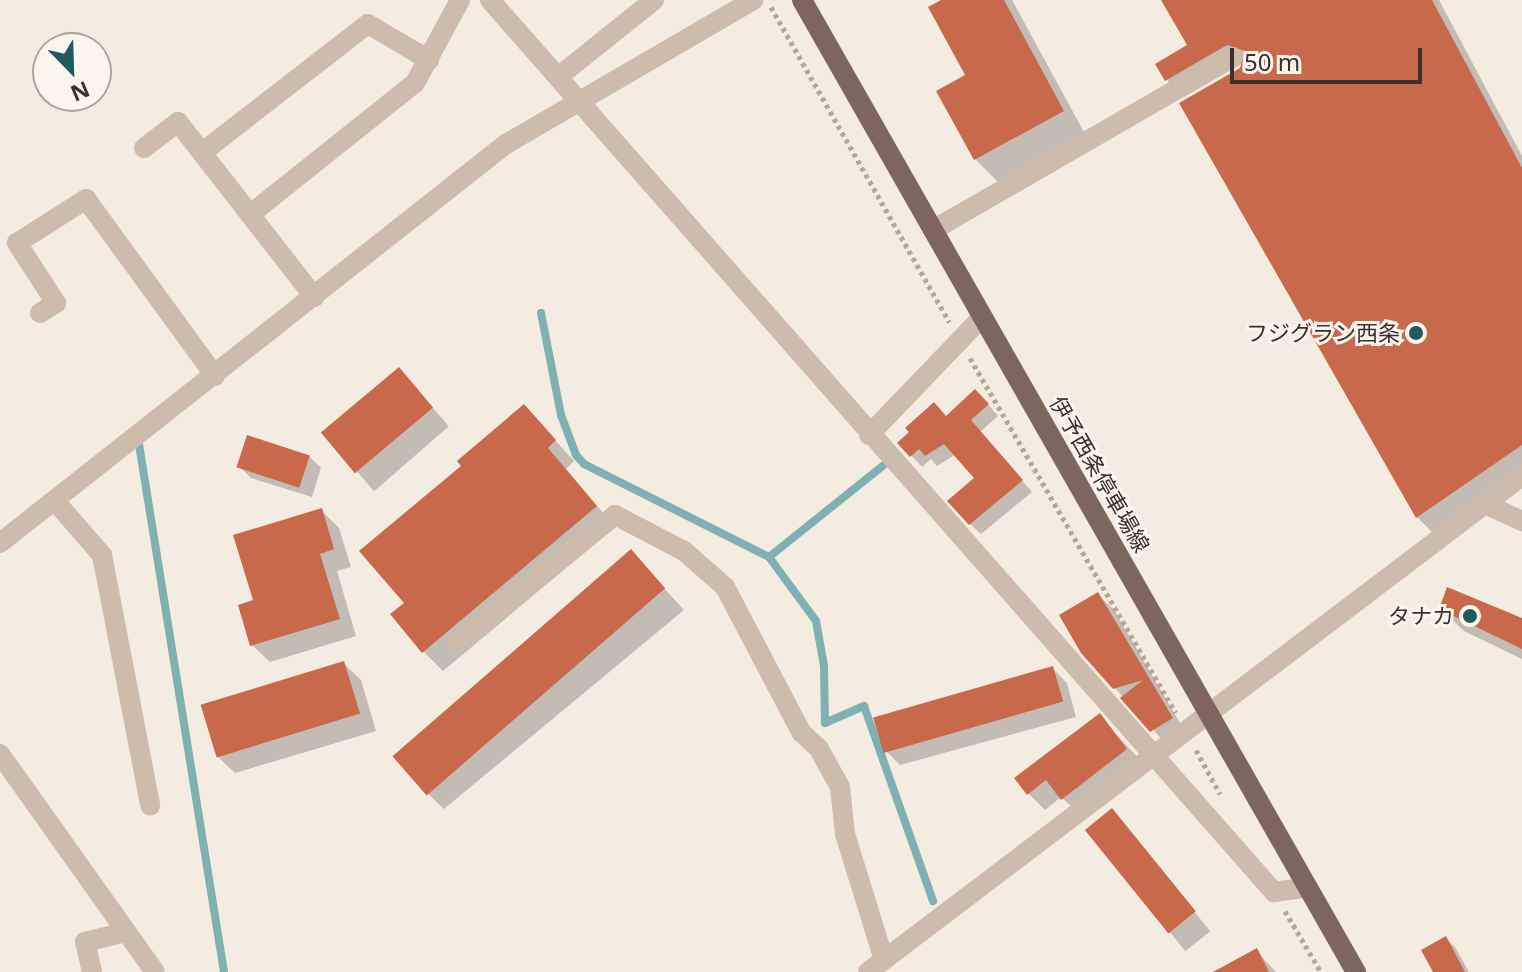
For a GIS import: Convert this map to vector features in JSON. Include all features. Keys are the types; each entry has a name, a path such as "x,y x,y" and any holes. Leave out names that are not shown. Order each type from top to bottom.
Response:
{"main road":[{"name":"伊予西条停車場線","path":"802,0 1356,972"}],"street":[{"path":"252,213 415,83 460,0"},
{"path":"490,0 1150,756 1274,892 1308,887"},
{"path":"558,77 654,0"},
{"path":"0,543 506,144 753,0"},
{"path":"204,151 368,24 429,60"},
{"path":"933,230 1233,57"},
{"path":"144,148 178,122 204,151 314,297"},
{"path":"40,313 56,303 17,243 86,199 215,376"},
{"path":"869,435 982,317"},
{"path":"457,644 615,515 684,551 725,587 801,732 819,749 840,787 845,834 876,966 1522,476"},
{"path":"55,501 102,555 150,805"},
{"path":"1485,504 1522,521"},
{"path":"0,754 155,972"},
{"path":"92,972 85,942 126,932"}],"path":[{"path":"768,0 956,333"},
{"path":"964,346 1222,797"},
{"path":"1274,892 1321,972"}],"building":[{"path":"941,0 1004,0 1064,111 974,160 936,91 965,75 928,7"},
{"name":"フジグラン西条","path":"1161,0 1432,0 1522,168 1522,445 1416,518 1179,103 1240,68 1245,51 1227,45 1165,81 1155,64 1187,45"},
{"path":"399,367 433,408 355,473 321,433"},
{"path":"975,389 989,404 971,420 1023,480 969,525 947,501 974,478 944,444 925,456 919,449 910,457 897,443 909,432 905,428 934,402 946,416"},
{"path":"524,404 556,440 548,448 597,506 422,653 390,614 404,603 359,551 461,466 457,461"},
{"path":"247,435 310,455 299,488 236,467"},
{"path":"322,508 334,549 320,554 340,619 250,646 238,605 253,600 233,535"},
{"path":"631,549 665,588 427,796 393,756"},
{"path":"1447,587 1522,618 1522,649 1439,609"},
{"path":"1098,592 1173,718 1150,732 1120,698 1143,680 1113,689 1081,653 1059,615"},
{"path":"344,661 360,714 217,757 201,705"},
{"path":"1053,666 1063,702 883,753 873,718"},
{"path":"1100,713 1127,749 1061,800 1046,780 1027,795 1014,778"},
{"path":"1112,808 1196,911 1168,933 1085,830"},
{"path":"1446,936 1465,972 1433,972 1421,950"},
{"path":"1257,948 1269,972 1213,972"}],"waterway":[{"path":"541,313 561,415 576,455 584,464 769,557 816,621 824,666 825,723 864,706 933,901"},
{"path":"138,438 224,972"},
{"path":"769,557 884,465"}],"place":[{"name":"フジグラン西条","path":"1416,333"},
{"name":"タナカ","path":"1470,616"}]}
